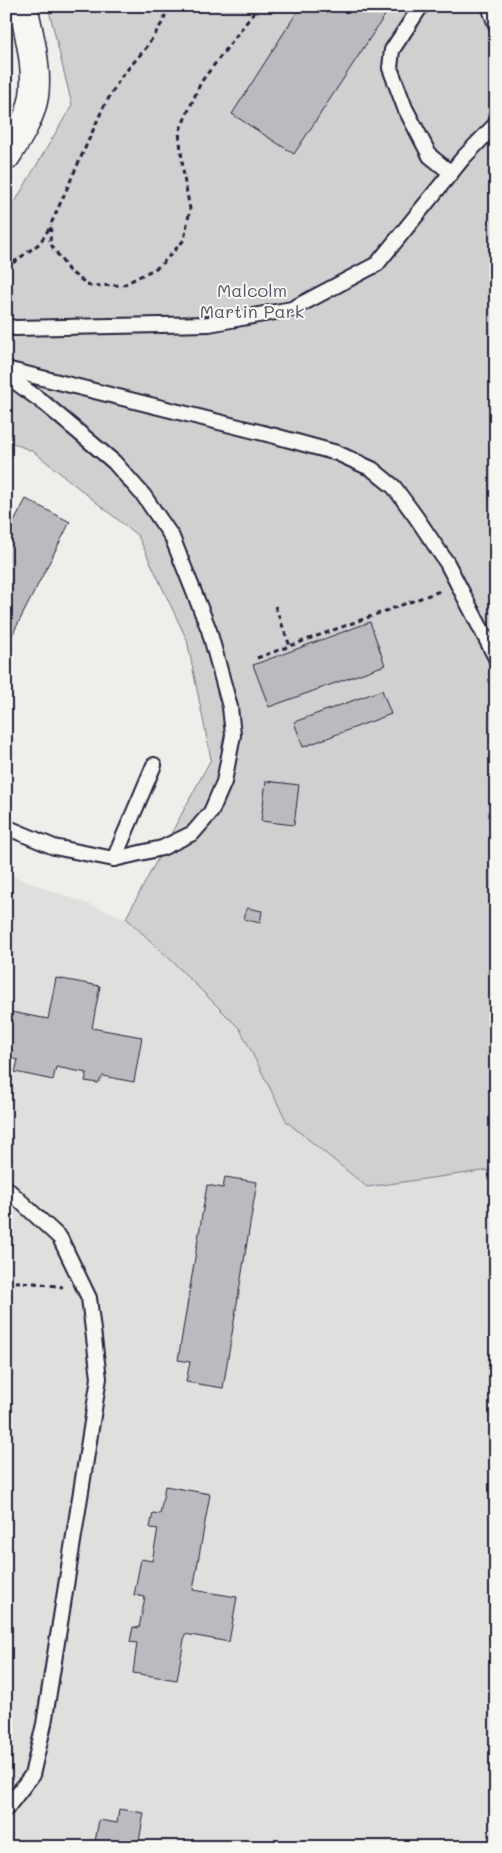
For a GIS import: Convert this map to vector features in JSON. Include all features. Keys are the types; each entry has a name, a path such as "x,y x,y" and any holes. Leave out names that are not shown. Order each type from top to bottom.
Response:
{"street":[{"path":"6,156 22,131 34,96 33,54 24,6"}],"lane":[{"path":"421,6 392,50 390,68 405,108 430,156 451,173"},
{"path":"489,6 496,25"},
{"path":"6,326 14,328 208,324 292,309 377,264 451,173 496,124"},
{"path":"6,369 284,438 337,453 372,469 394,487 447,563 496,658"},
{"path":"6,375 44,403 114,462 144,496 172,537 209,630 230,707 233,736 224,782 211,812 194,833 162,848 114,859 54,847 6,827"},
{"path":"114,859 154,765"},
{"path":"6,1188 60,1238 86,1291 89,1298 99,1378 44,1724 32,1774 6,1809"}],"path":[{"path":"6,268 40,243 51,224 103,108 121,76 146,48 164,20 167,6"},
{"path":"51,224 50,243 69,271 90,286 123,285 160,266 184,240 190,209 184,178 179,132 201,82 260,6"},
{"path":"257,658 426,597"},
{"path":"275,606 290,646"},
{"path":"6,1281 34,1282 86,1291"}],"shaded area":[{"path":"6,874 126,918 240,1029 287,1122 367,1187 496,1169 496,1847 6,1847"}],"green space":[{"name":"Malcolm Martin Park","path":"48,6 496,6 496,1169 367,1187 287,1122 240,1029 126,918 211,759 187,640 138,536 34,452 6,440 6,217 72,105"}],"building":[{"path":"301,6 391,6 294,154 232,114"},
{"path":"26,499 70,522 6,647 6,537"},
{"path":"370,622 385,665 269,707 253,665"},
{"path":"382,690 391,714 303,747 294,722"},
{"path":"266,781 299,785 294,825 261,821"},
{"path":"247,908 262,911 260,923 244,919"},
{"path":"56,978 100,986 92,1028 142,1037 134,1082 103,1076 98,1083 85,1081 87,1073 56,1067 53,1080 15,1072 18,1060 6,1057 6,1011 48,1019"},
{"path":"225,1177 257,1182 223,1388 186,1382 190,1362 178,1360 207,1185 223,1188"},
{"path":"165,1486 210,1494 193,1590 237,1597 229,1642 185,1634 177,1680 133,1673 137,1643 130,1642 133,1627 139,1628 145,1597 134,1595 141,1559 152,1561 158,1529 150,1528 153,1513 160,1514"},
{"path":"119,1809 144,1813 138,1847 94,1847 99,1820 117,1823"}]}
